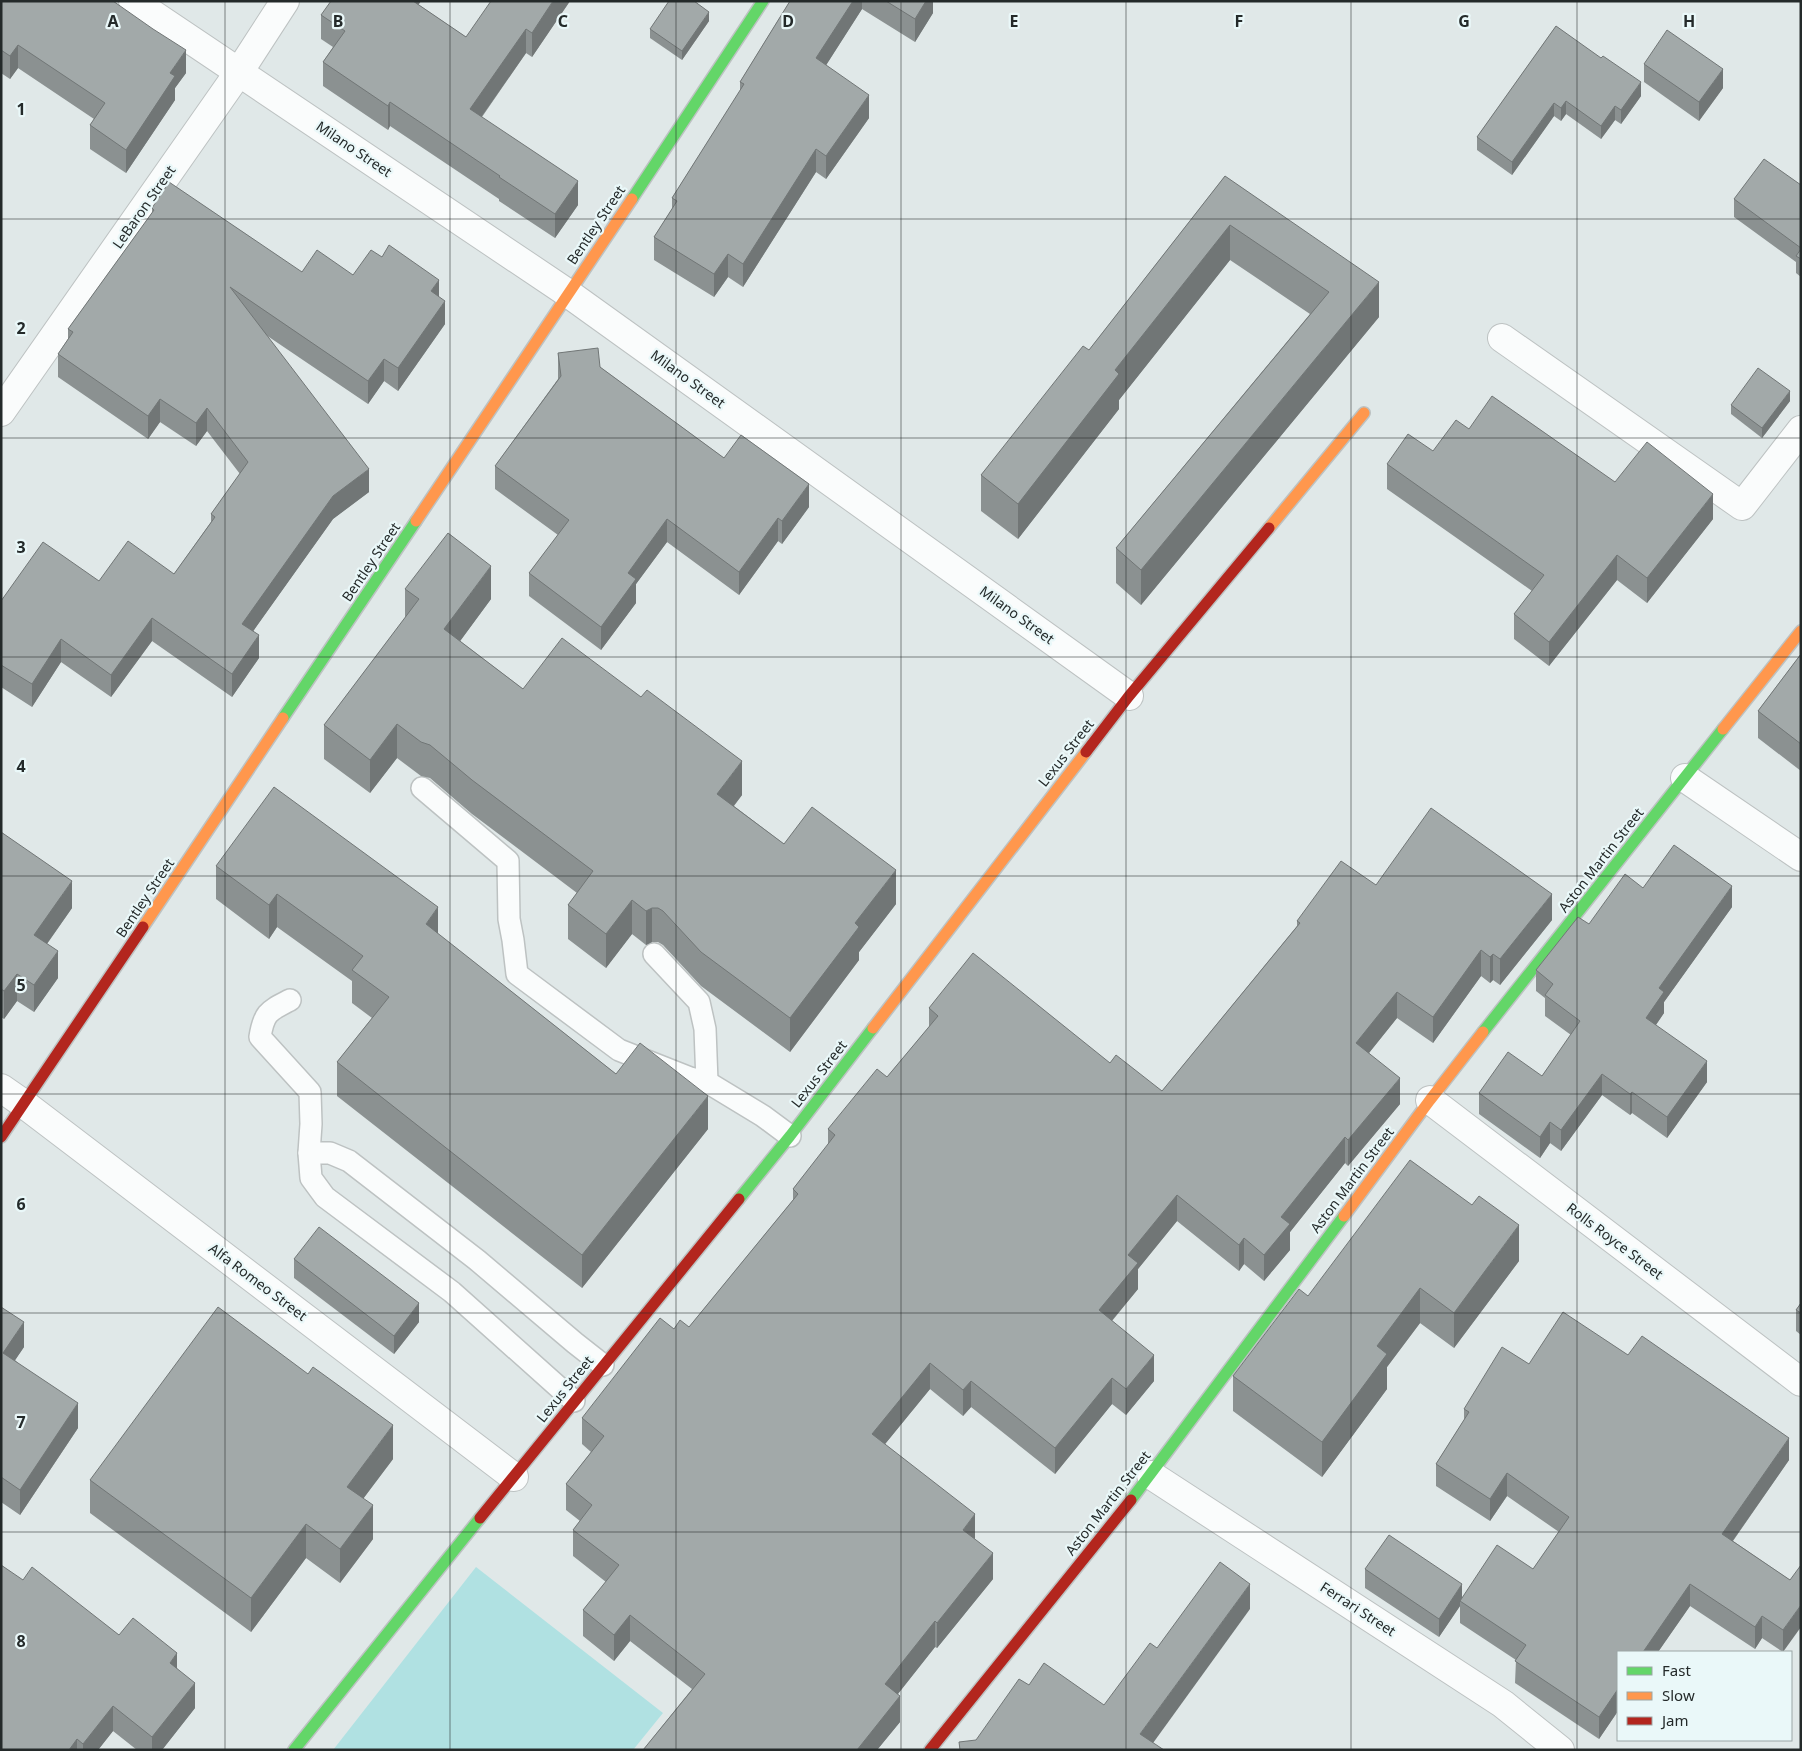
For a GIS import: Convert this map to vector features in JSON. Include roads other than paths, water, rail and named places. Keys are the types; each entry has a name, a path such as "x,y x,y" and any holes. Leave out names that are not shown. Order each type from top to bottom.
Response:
{"street":[{"name":"Milano Street","path":"133,1 569,294 1130,696"},
{"name":"LeBaron Street","path":"1,412 239,72 285,1"},
{"name":"Bentley Street","path":"1,1137 569,294 763,1"},
{"path":"1502,338 1742,506 1801,430"},
{"name":"Lexus Street","path":"294,1750 574,1400 790,1136 1130,696 1364,413"},
{"name":"Aston Martin Street","path":"930,1750 1151,1475 1430,1100 1801,631"},
{"path":"1685,778 1801,857"},
{"name":"Alfa Romeo Street","path":"1,1088 514,1477"},
{"name":"Rolls Royce Street","path":"1430,1100 1801,1382"},
{"name":"Ferrari Street","path":"1151,1475 1503,1704 1560,1750"}],"lane":[{"path":"422,788 508,861 509,919 517,974 619,1050 690,1078 707,1082 763,1116 790,1136"},
{"path":"654,954 699,1002 705,1029 707,1082"},
{"path":"290,1000 270,1010 262,1022 260,1037 310,1092 309,1153 311,1178 325,1197 452,1292 502,1339 574,1400"},
{"path":"309,1153 330,1152 349,1161 477,1260 603,1365"}]}
